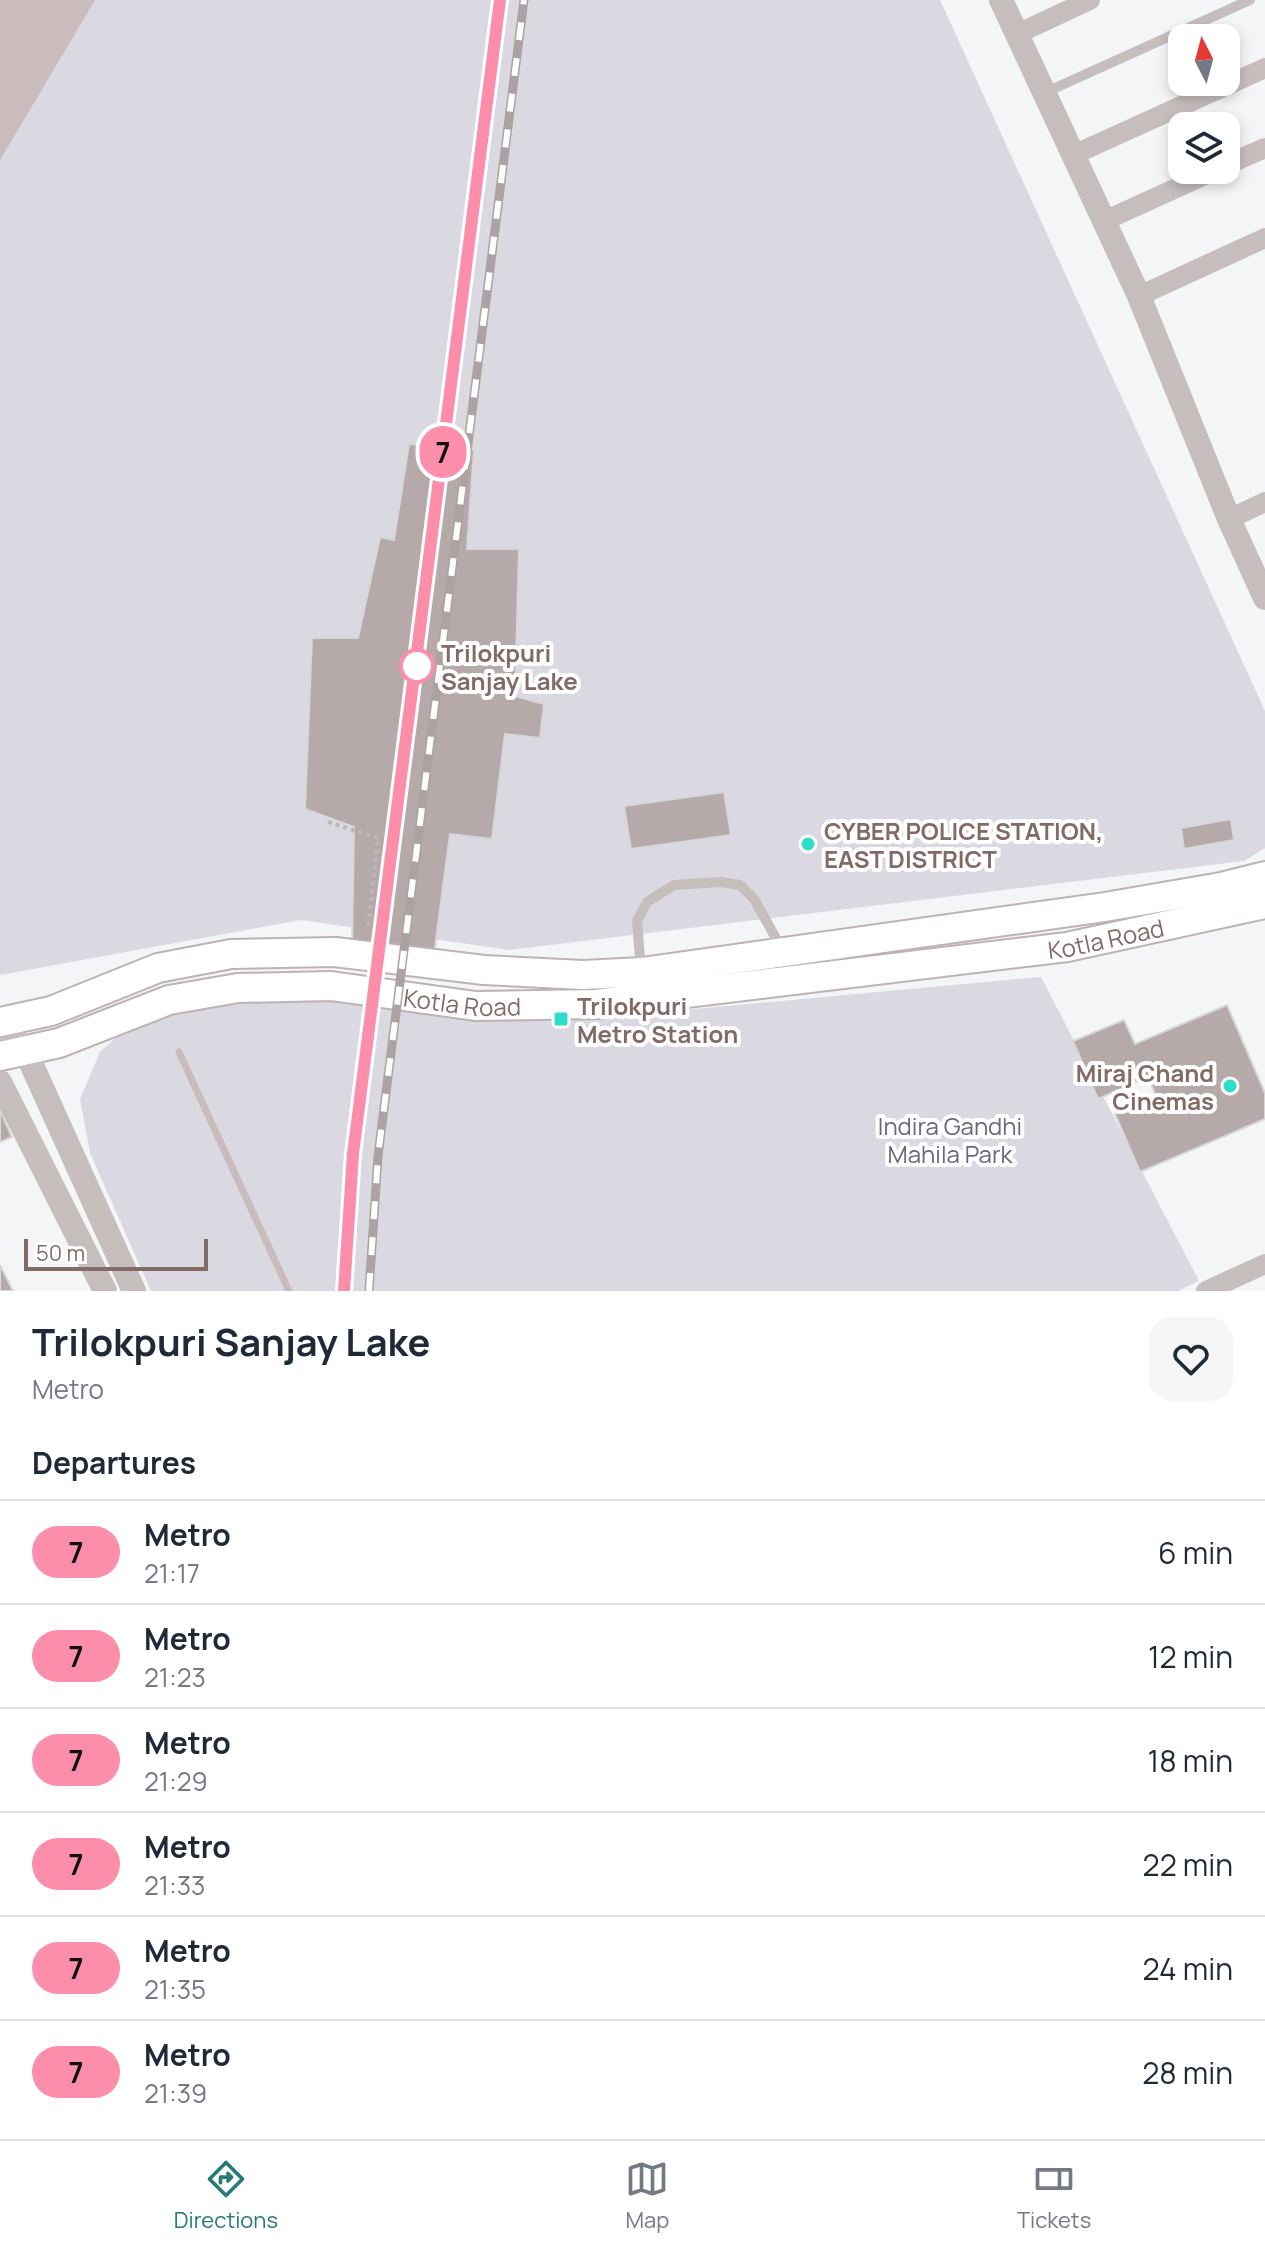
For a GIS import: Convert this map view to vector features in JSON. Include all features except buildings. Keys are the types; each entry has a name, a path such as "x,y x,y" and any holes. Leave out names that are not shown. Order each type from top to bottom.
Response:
{"main road":[{"name":"Kotla Road","path":"0,1024 51,1011 158,968 231,954 335,952 484,970 583,975 642,972 1105,907 1265,876"},
{"name":"Kotla Road","path":"12,1053 59,1043 169,1000 238,988 331,986 476,1006 596,1004 1067,947 1265,904"}],"street":[{"path":"1001,0 1139,296 1229,519 1263,588"},
{"path":"1017,34 1090,0"},
{"path":"1073,155 1265,68"},
{"path":"1240,159 1265,148"},
{"path":"1104,221 1185,184"},
{"path":"1139,296 1262,246"},
{"path":"1229,519 1265,502"},
{"path":"0,1024 134,1291"},
{"path":"0,1082 105,1291"},
{"path":"1206,1291 1265,1264"}],"lane":[{"path":"1044,93 1250,0"},
{"path":"642,972 637,921 647,902 674,885 720,882 740,885 754,899 783,952"}],"path":[{"path":"328,822 378,838 366,955"}],"green space":[{"path":"0,0 940,0 1265,711 1265,848 1244,861 509,950 301,920 0,975"},
{"name":"Indira Gandhi Mahila Park","path":"1041,977 1199,1281 1178,1291 151,1291 90,1153 80,1099 100,1052 127,1027 165,1013 248,999 337,999 479,1021 606,1017"}],"shaded area":[{"path":"0,0 95,0 0,160"}],"waterway":[{"path":"179,1052 289,1291"}],"railway":[{"path":"344,1291 353,1154 500,0"},
{"path":"369,1291 378,1156 524,0"}],"metro line":[{"name":"7","path":"344,1291 353,1154 500,0"}],"place":[{"name":"Trilokpuri Sanjay Lake","path":"417,666"},
{"name":"CYBER POLICE STATION, EAST DISTRICT","path":"808,844"},
{"name":"Trilokpuri Metro Station","path":"561,1019"},
{"name":"Miraj Chand Cinemas","path":"1230,1086"}]}
